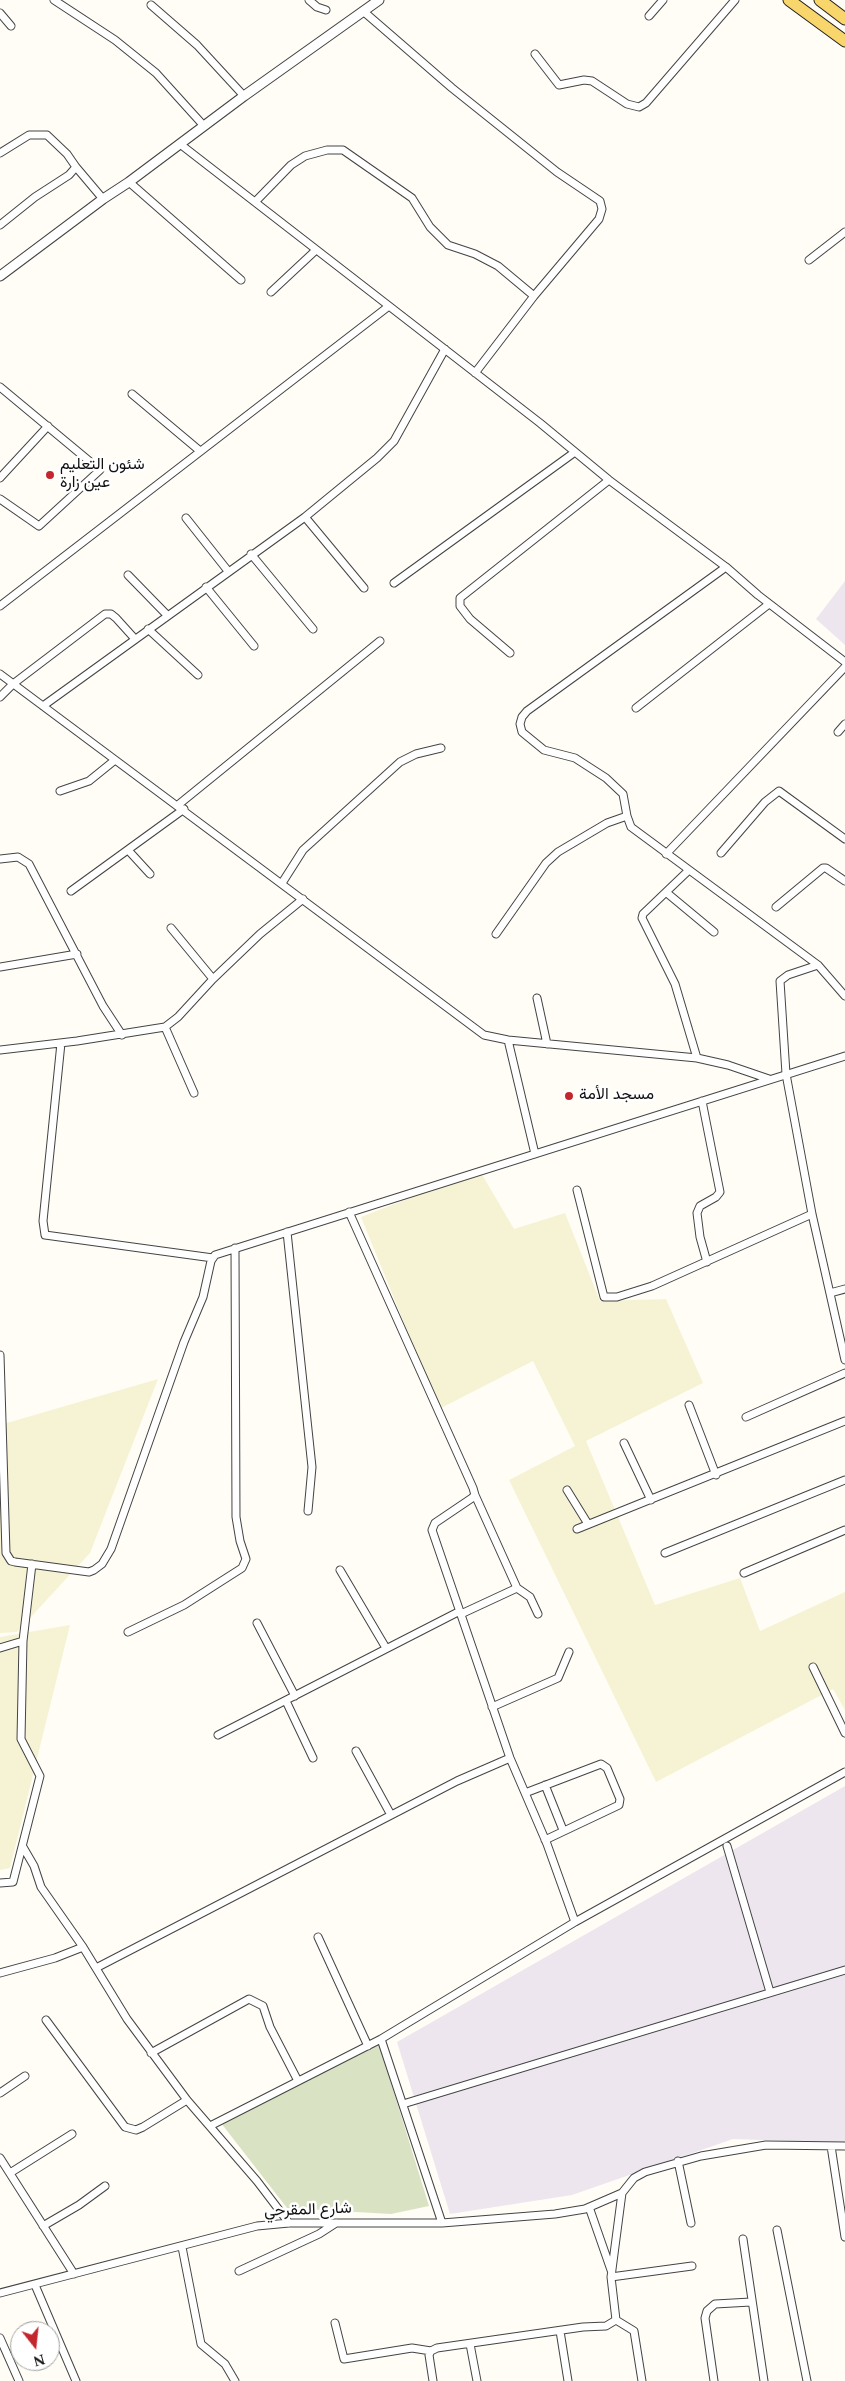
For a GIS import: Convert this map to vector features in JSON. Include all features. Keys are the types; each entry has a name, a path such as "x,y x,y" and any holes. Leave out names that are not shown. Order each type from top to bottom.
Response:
{"main road":[{"path":"789,0 845,41"},
{"path":"820,0 845,19"}],"street":[{"path":"54,0 115,40 156,73 204,126"},
{"path":"309,0 317,7 326,10"},
{"path":"0,276 102,199 129,182 244,96 379,0"},
{"path":"649,16 663,0"},
{"path":"535,54 559,85 584,80 592,81 628,104 640,107 646,103 735,0"},
{"path":"150,5 197,45 244,96"},
{"path":"363,12 452,88 557,172 600,201 602,209 599,219 534,296 475,373"},
{"path":"0,13 11,26"},
{"path":"0,153 29,135 47,134 68,154 102,199"},
{"path":"180,144 445,349 609,480 726,567 769,604 845,662"},
{"path":"255,202 291,165 305,156 327,150 343,150 412,198 430,227 448,245 475,254 498,266 534,296"},
{"path":"0,225 35,197 69,175 76,167"},
{"path":"129,182 241,280"},
{"path":"809,260 845,232"},
{"path":"271,292 316,250"},
{"path":"0,606 389,306"},
{"path":"44,706 250,554 305,517 386,450 394,441 445,349"},
{"path":"0,387 100,470 39,526 0,499"},
{"path":"132,394 200,451"},
{"path":"0,478 48,426"},
{"path":"394,583 575,452"},
{"path":"510,653 470,619 460,606 460,598 609,480"},
{"path":"305,517 364,588"},
{"path":"186,518 228,571"},
{"path":"250,554 313,629"},
{"path":"726,567 522,716 520,724 522,732 534,744 544,750 575,758 619,789 626,802 626,816 631,827 818,965 845,996"},
{"path":"128,575 167,616"},
{"path":"206,587 254,646"},
{"path":"636,708 769,604"},
{"path":"0,697 13,684 105,614 111,614 134,639"},
{"path":"148,629 198,675"},
{"path":"71,891 128,850 380,641"},
{"path":"666,854 845,667"},
{"path":"0,674 114,760 181,807 484,1035 508,1040 697,1058 728,1065 770,1079"},
{"path":"838,732 845,724"},
{"path":"282,883 303,850 400,762 416,754 441,748"},
{"path":"60,791 89,781 114,760"},
{"path":"721,853 765,802 779,791 845,839"},
{"path":"496,934 546,863 558,852 607,823 626,816"},
{"path":"128,850 150,874"},
{"path":"0,858 18,857 29,864 103,1006 122,1035"},
{"path":"776,907 823,868 826,868 845,881"},
{"path":"689,870 643,914 642,918 675,984 697,1058"},
{"path":"667,893 714,932"},
{"path":"0,1050 122,1035 165,1027 178,1017 213,979 260,934 302,899"},
{"path":"171,928 213,979"},
{"path":"0,967 77,954"},
{"path":"818,965 788,975 780,981 786,1074 812,1214 845,1360"},
{"path":"537,998 547,1044"},
{"path":"165,1027 194,1094"},
{"path":"508,1040 535,1154"},
{"path":"61,1043 43,1220 45,1235 213,1258 235,1248 845,1056"},
{"path":"702,1101 720,1192 716,1197 700,1206 697,1212 706,1262"},
{"path":"577,1190 604,1297 617,1297 652,1286 812,1214"},
{"path":"349,1212 464,1464 475,1495 517,1588 530,1597 538,1614"},
{"path":"287,1232 312,1467 308,1511"},
{"path":"128,1632 184,1605 242,1568 246,1560 236,1517 235,1248"},
{"path":"0,1355 5,1544 11,1561 89,1572 98,1568 106,1558 167,1394 184,1342 203,1297 213,1258"},
{"path":"830,1293 845,1289"},
{"path":"746,1417 845,1373"},
{"path":"689,1405 716,1475"},
{"path":"577,1528 716,1475 845,1421"},
{"path":"624,1443 651,1500"},
{"path":"665,1553 845,1480"},
{"path":"567,1490 588,1524"},
{"path":"475,1495 432,1526 435,1544 510,1758 545,1840 575,1922"},
{"path":"744,1573 845,1530"},
{"path":"0,1883 13,1882 40,1776 21,1739 23,1641 32,1564"},
{"path":"340,1570 386,1648"},
{"path":"218,1735 386,1648 460,1612 517,1588"},
{"path":"257,1623 295,1696"},
{"path":"0,1648 23,1641"},
{"path":"492,1707 558,1678 569,1652"},
{"path":"813,1667 845,1733"},
{"path":"286,1701 313,1758"},
{"path":"356,1751 391,1815"},
{"path":"96,1968 457,1781 510,1758"},
{"path":"525,1793 601,1764 607,1768 620,1799 619,1804 545,1840"},
{"path":"210,2126 381,2039 575,1922 845,1772"},
{"path":"544,1785 563,1830"},
{"path":"727,1846 770,1992"},
{"path":"22,1847 34,1866 41,1888 83,1947 127,2019 151,2053 187,2100 257,2181 289,2223"},
{"path":"318,1937 368,2046"},
{"path":"0,1973 55,1958 83,1947"},
{"path":"403,2104 845,1970"},
{"path":"151,2053 250,1999 263,2006 270,2027 298,2081"},
{"path":"46,2020 125,2127 136,2130 143,2127 187,2100"},
{"path":"381,2039 442,2223"},
{"path":"0,2093 25,2076"},
{"path":"10,2173 72,2134"},
{"path":"616,2320 612,2275 622,2193 634,2178 659,2166 766,2145 845,2146"},
{"path":"831,2146 845,2237"},
{"path":"0,2158 74,2274"},
{"path":"678,2162 692,2223"},
{"path":"43,2226 79,2205 105,2186"},
{"name":"شارع المقرحي","path":"0,2293 257,2226 289,2223 442,2223 555,2214 590,2207 622,2193"},
{"path":"590,2207 612,2275"},
{"path":"239,2271 319,2234 337,2223"},
{"path":"777,2230 807,2381"},
{"path":"743,2238 764,2381"},
{"path":"182,2246 201,2344 225,2364 235,2381"},
{"path":"612,2275 692,2266"},
{"path":"35,2285 76,2381"},
{"path":"714,2381 705,2318 707,2311 715,2304 751,2302"},
{"path":"335,2323 344,2358 412,2348 430,2351 437,2348 583,2327 606,2326 616,2320"},
{"path":"616,2320 634,2331 642,2381"},
{"path":"560,2331 568,2381"},
{"path":"0,2338 19,2381"},
{"path":"470,2344 477,2381"},
{"path":"430,2351 429,2358 433,2381"}],"shaded area":[{"path":"845,581 845,645 816,619"},
{"path":"480,1171 514,1229 565,1213 600,1301 666,1299 703,1383 586,1441 655,1605 740,1578 760,1631 845,1592 845,1710 833,1689 656,1782 509,1480 575,1446 533,1361 439,1409 361,1217"},
{"path":"158,1379 90,1553 17,1632 0,1633 0,1425"},
{"path":"70,1625 10,1868 0,1870 0,1637"},
{"path":"845,1786 845,2143 733,2139 572,2195 450,2214 397,2042"}],"green space":[{"path":"379,2044 429,2206 391,2214 287,2208 221,2123"}],"place":[{"name":"شئون التعليم عين زارة","path":"50,475"},
{"name":"مسجد الأمة","path":"569,1096"}]}
